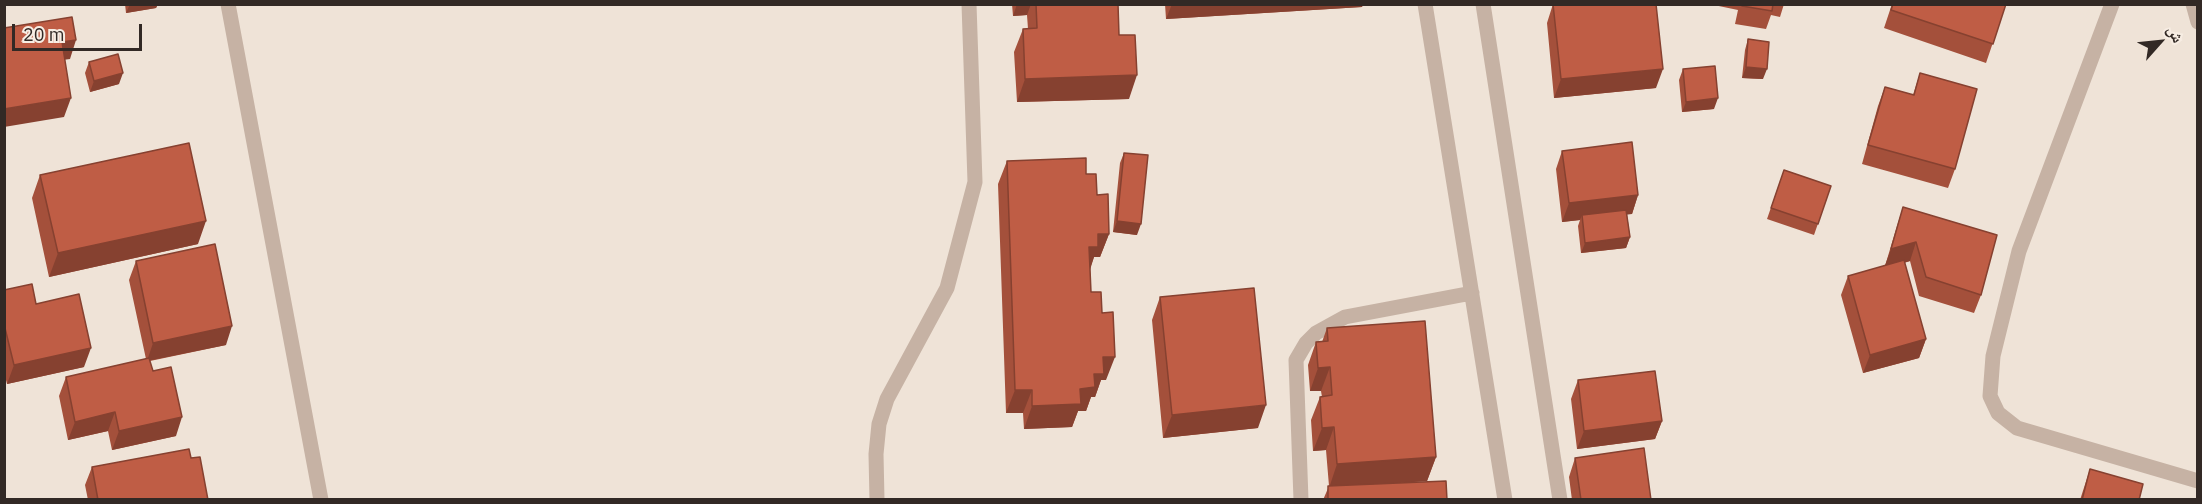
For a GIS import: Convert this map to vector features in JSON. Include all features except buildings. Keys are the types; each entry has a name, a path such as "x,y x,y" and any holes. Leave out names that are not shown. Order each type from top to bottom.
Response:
{"street":[{"path":"228,4 321,500"},
{"path":"878,500 876,454 879,424 887,399 947,288 975,182 969,4"},
{"path":"1425,4 1505,500"},
{"path":"1483,4 1560,500"},
{"path":"2112,4 2019,251 1993,356 1990,396 1998,412 2017,428 2198,481"},
{"path":"2193,4 2198,22"},
{"path":"1301,500 1296,360 1306,343 1316,333 1345,317 1472,293"}]}
